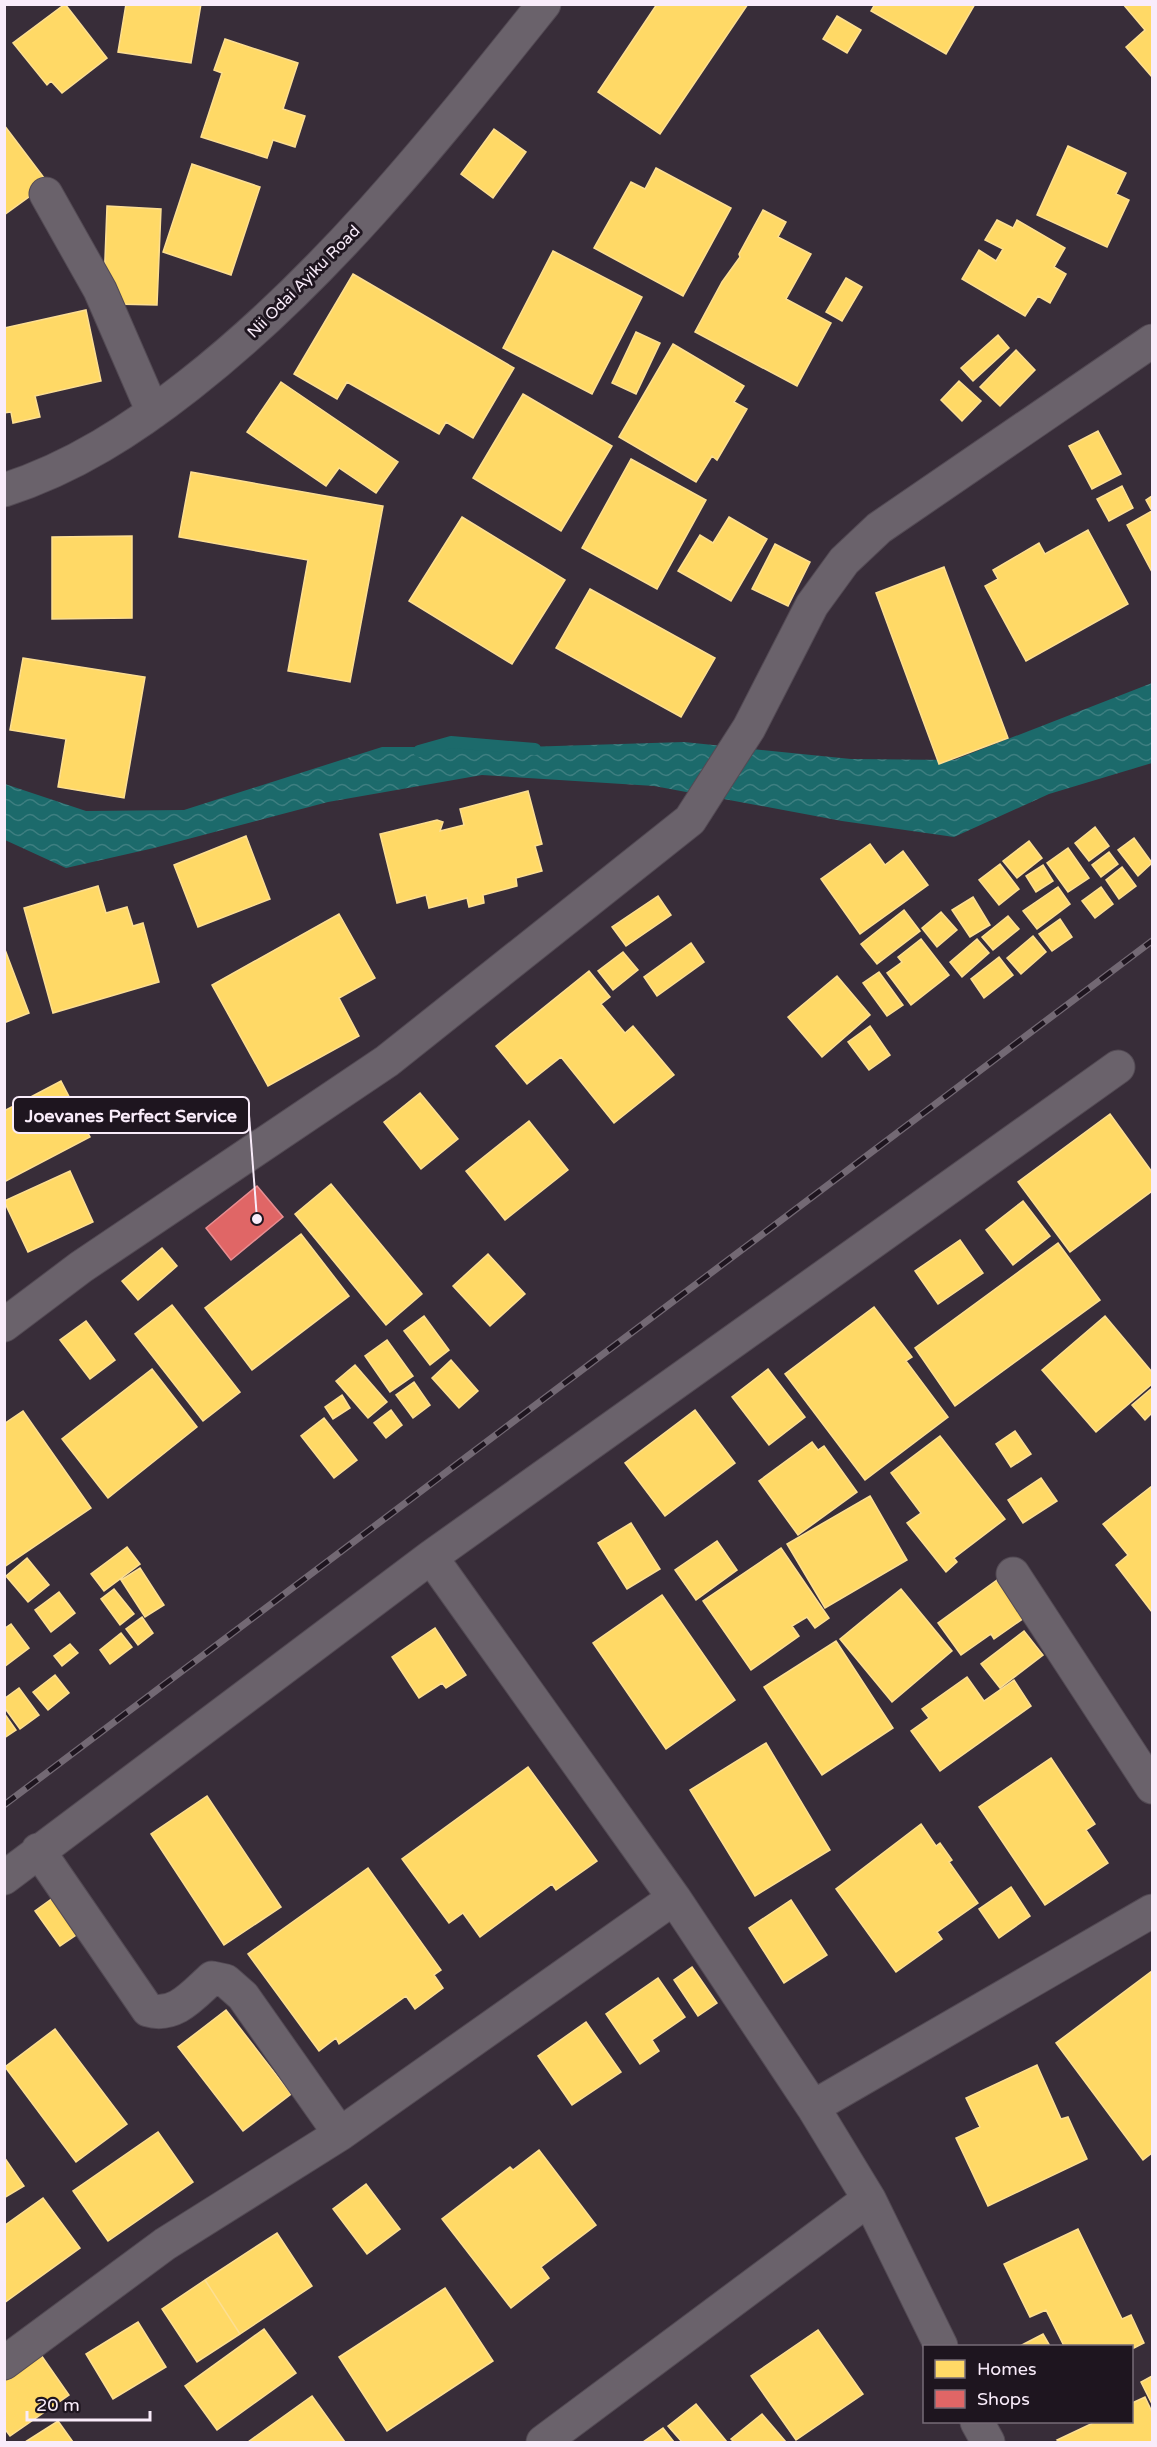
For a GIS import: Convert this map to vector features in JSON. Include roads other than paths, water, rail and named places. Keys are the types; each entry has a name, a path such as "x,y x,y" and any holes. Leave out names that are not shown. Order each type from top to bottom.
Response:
{"street":[{"name":"Nii Odai Ayiku Road","path":"4,490 93,452 153,412 232,351 303,286 413,167 544,4"},
{"path":"46,194 100,291 153,412"},
{"path":"4,1325 81,1267 387,1061 690,820 749,728 812,604 844,561 879,528 1152,341"},
{"path":"4,1878 38,1850 431,1557 1118,1067"},
{"path":"431,1557 674,1898 813,2107 869,2199 941,2345"},
{"path":"1013,1574 1152,1787"},
{"path":"38,1850 148,2010 160,2014 177,2008 212,1978 226,1981 243,1996 340,2134"},
{"path":"4,2362 165,2244 340,2134 674,1898"},
{"path":"813,2107 1152,1911"},
{"path":"543,2442 869,2199"},
{"path":"978,2423 988,2442"}],"water":[{"path":"1152,683 1152,763 1049,794 954,837 842,821 654,786 482,775 328,802 154,848 66,868 5,840 5,784 86,811 184,810 382,747 524,747 684,742 851,759 954,760"}],"waterway":[{"path":"419,751 451,742 535,749"}],"railway":[{"path":"4,1805 1152,941"}],"place":[{"name":"Joevanes Perfect Service","path":"257,1219"}]}
